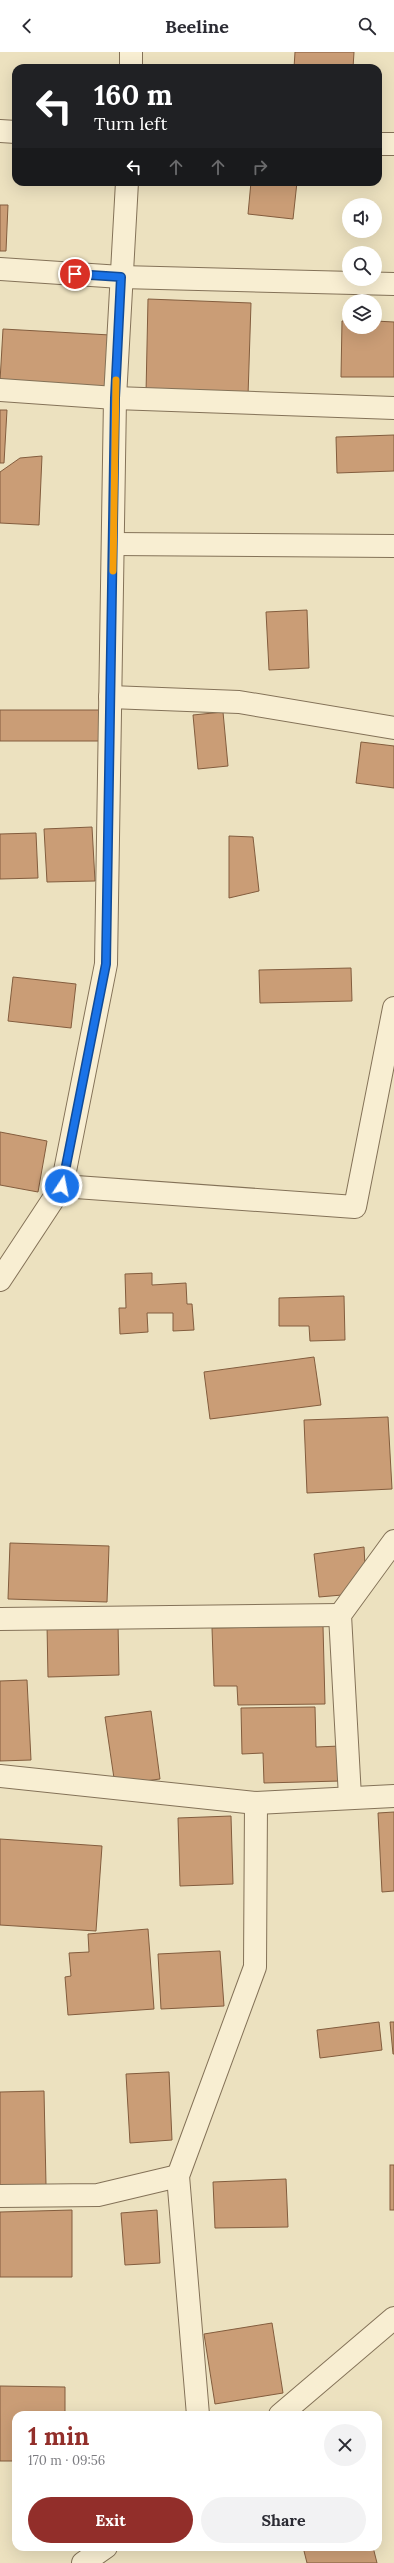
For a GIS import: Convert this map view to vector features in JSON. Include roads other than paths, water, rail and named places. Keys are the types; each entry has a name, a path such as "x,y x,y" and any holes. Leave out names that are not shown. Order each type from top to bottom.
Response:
{"street":[{"path":"131,64 132,52"},
{"path":"0,131 12,132"},
{"path":"382,144 394,144"},
{"path":"0,1280 62,1186 106,964 115,398 127,186"},
{"path":"0,269 121,277 394,284"},
{"path":"0,390 115,398 394,408"},
{"path":"113,544 394,546"},
{"path":"110,696 239,702 394,728"},
{"path":"62,1186 355,1207 394,1008"},
{"path":"350,1797 340,1615 394,1541"},
{"path":"0,1620 340,1615"},
{"path":"0,1776 256,1803 350,1797 394,1796"},
{"path":"198,2411 178,2176 255,1967 256,1803"},
{"path":"0,2196 98,2194 178,2176"},
{"path":"285,2411 394,2318"},
{"path":"82,2563 100,2551"}]}
